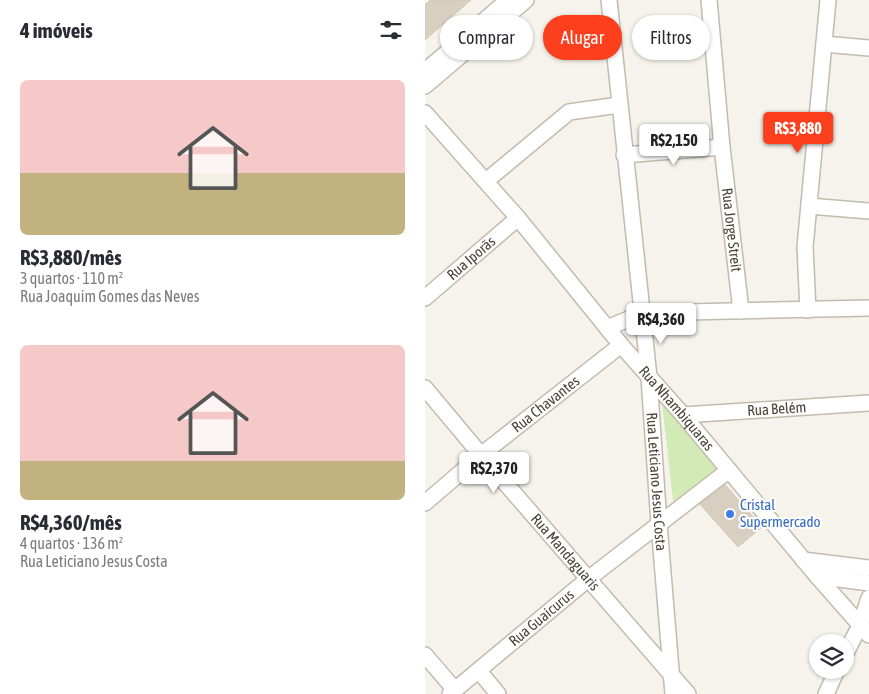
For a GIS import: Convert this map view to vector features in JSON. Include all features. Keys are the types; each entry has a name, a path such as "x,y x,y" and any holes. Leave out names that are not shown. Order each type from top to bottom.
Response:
{"street":[{"path":"425,71 508,0"},
{"path":"425,86 526,0"},
{"name":"Rua Leticiano Jesus Costa","path":"609,0 624,156 649,376 673,694"},
{"name":"Rua Jorge Streit","path":"709,0 722,147 741,311"},
{"path":"808,310 805,247 828,0"},
{"path":"824,44 869,48"},
{"path":"486,181 569,112 619,105"},
{"name":"Rua Nhambiquaras","path":"425,113 518,218 621,345 683,415 803,560 864,630"},
{"path":"624,156 722,147"},
{"path":"809,206 869,211"},
{"name":"Rua Iporãs","path":"425,298 518,218"},
{"path":"607,328 643,313 869,308"},
{"name":"Rua Chavantes","path":"425,503 481,455 621,345"},
{"name":"Rua Mandaguaris","path":"425,388 688,694"},
{"name":"Rua Belém","path":"683,415 869,403"},
{"name":"Rua Guaicurus","path":"453,692 588,579 729,470"},
{"path":"803,560 869,568"},
{"path":"817,576 869,583"},
{"path":"854,643 864,630 869,598"},
{"path":"425,655 453,692"},
{"path":"479,671 498,694"},
{"path":"826,694 833,679"}],"green space":[{"path":"662,403 720,472 674,509"}],"building":[{"path":"430,0 471,0 454,15 440,15 440,27 425,40 425,5"},
{"name":"Cristal Supermercado","path":"722,481 762,527 738,547 698,502"}],"place":[{"name":"Cristal Supermercado","path":"730,514"}]}
